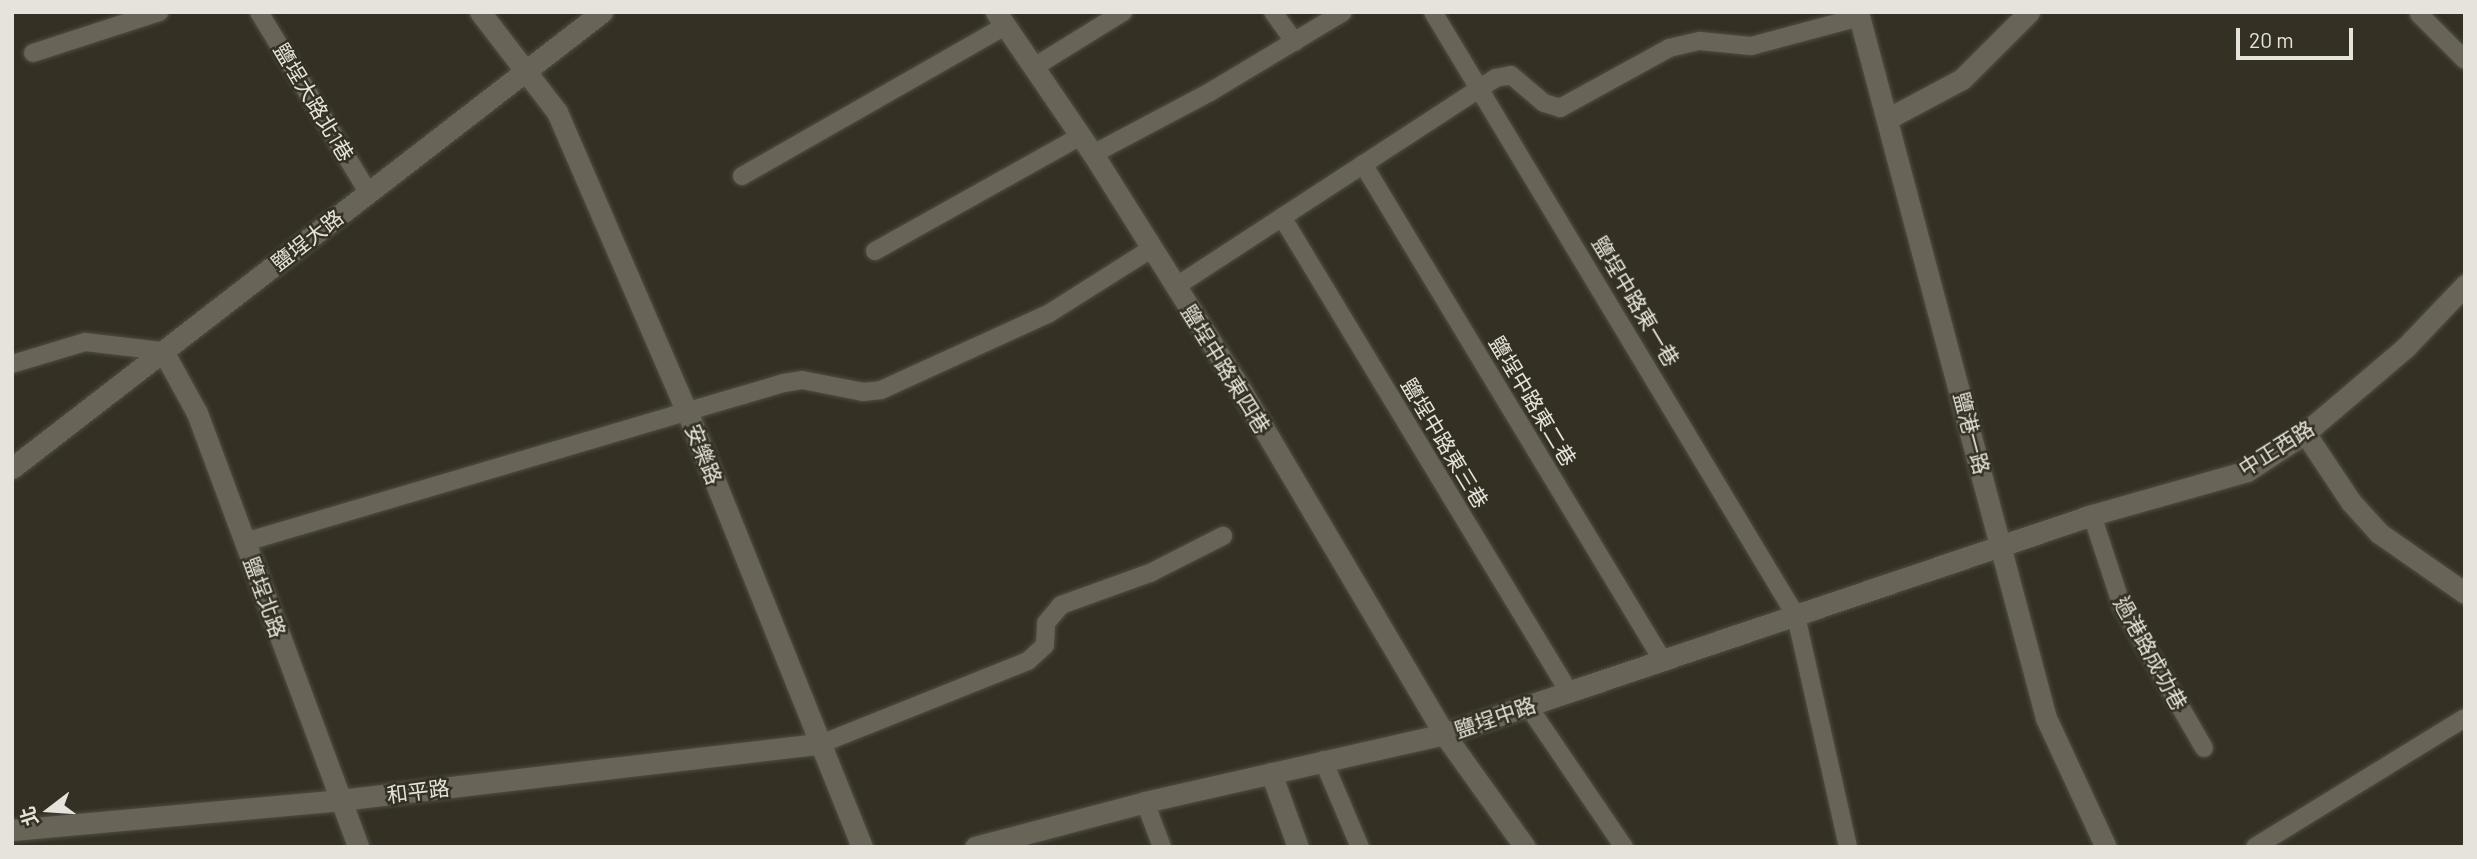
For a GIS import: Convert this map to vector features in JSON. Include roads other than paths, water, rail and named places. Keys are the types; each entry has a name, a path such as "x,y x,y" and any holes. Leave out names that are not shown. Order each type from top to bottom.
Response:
{"street":[{"path":"480,12 527,70"},
{"name":"鹽埕大路","path":"12,468 601,12"},
{"path":"1887,119 1962,79 2029,12"},
{"name":"鹽港一路","path":"1858,15 2003,547 2046,718 2106,847"},
{"name":"鹽埕中路東四巷","path":"1001,19 1093,154 1235,380 1444,734 1525,847"},
{"name":"安樂路","path":"527,70 556,112 688,414 823,743 862,847"},
{"name":"中正西路","path":"2003,547 2092,515 2246,471 2305,432 2406,347 2465,285"},
{"name":"鹽埕北路","path":"163,351 197,413 358,847"},
{"path":"2305,432 2351,502 2379,533 2465,593"},
{"name":"鹽埕中路","path":"975,847 1145,802 1444,734 2003,547"},
{"name":"和平路","path":"12,830 340,800 823,743"},
{"path":"1271,772 1298,847"}],"lane":[{"path":"33,53 159,12"},
{"name":"鹽埕大路北1巷","path":"259,12 368,192"},
{"path":"1034,67 1123,12"},
{"path":"1273,12 1296,42"},
{"path":"1093,154 1296,42 1343,12"},
{"name":"鹽埕中路東一巷","path":"1433,12 1796,616 1848,847"},
{"path":"2419,14 2465,60"},
{"path":"1175,287 1480,88 1511,75 1544,103 1560,108 1669,48 1700,41 1751,46 1858,15"},
{"path":"742,176 1001,19"},
{"path":"875,251 1081,136"},
{"name":"鹽埕中路東二巷","path":"1363,164 1663,661"},
{"name":"鹽埕中路東三巷","path":"1282,217 1569,692"},
{"path":"245,542 802,380 863,392 881,390 1048,314 1152,249"},
{"path":"12,364 85,342 163,351"},
{"name":"過港路成功巷","path":"2092,515 2122,606 2204,748"},
{"path":"823,743 1028,661 1045,645 1046,623 1061,605 1150,573 1223,537"},
{"path":"1528,706 1624,847"},
{"path":"2256,847 2465,718"},
{"path":"1323,760 1360,847"},
{"path":"1145,802 1162,847"}]}
